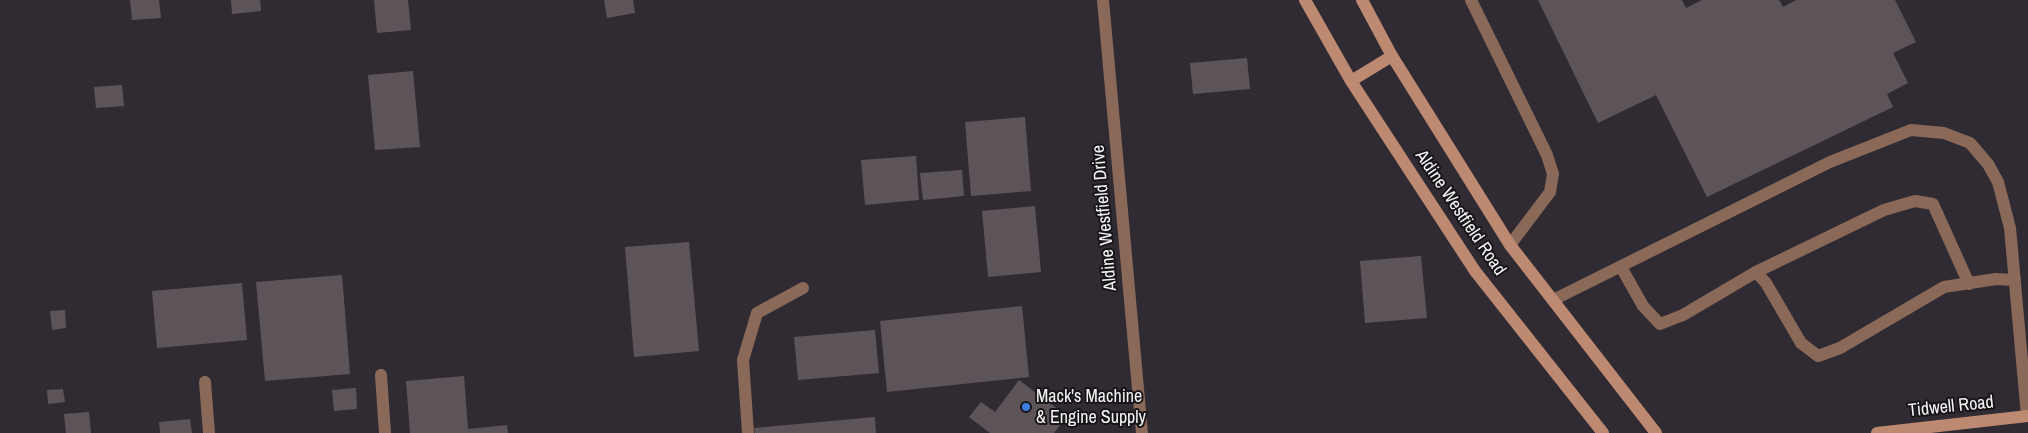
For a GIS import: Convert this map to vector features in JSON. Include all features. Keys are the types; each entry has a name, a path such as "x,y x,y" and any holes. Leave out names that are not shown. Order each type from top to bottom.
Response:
{"main road":[{"name":"Aldine Westfield Road","path":"1305,0 1351,81 1475,271 1603,433"},
{"name":"Aldine Westfield Road","path":"1362,0 1392,56 1510,245 1656,433"},
{"path":"1351,81 1392,56"},
{"name":"Tidwell Road","path":"1877,433 2028,416"}],"street":[{"name":"Aldine Westfield Drive","path":"1103,0 1142,433"},
{"path":"1471,0 1547,154 1553,174 1550,192 1510,245"},
{"path":"1553,300 1830,162 1911,130 1944,133 1970,144 1988,164 1998,182 2010,228 2028,416"},
{"path":"1621,267 1643,306 1660,324 1683,315 1756,272 1884,210 1915,201 1934,204 1969,284"},
{"path":"1756,272 1766,283 1801,342 1818,356 1840,348 1944,287 1996,279 2015,280"},
{"path":"748,433 743,360 757,312 803,288"},
{"path":"380,376 385,433"},
{"path":"205,382 209,433"}],"building":[{"path":"130,0 159,0 161,18 132,20"},
{"path":"231,0 260,0 261,11 232,14"},
{"path":"374,0 408,0 411,30 377,33"},
{"path":"604,0 633,0 635,13 607,18"},
{"path":"1538,0 1682,0 1686,8 1702,0 1779,0 1783,7 1796,0 1895,0 1916,42 1893,53 1908,83 1887,94 1893,107 1707,197 1656,95 1598,123"},
{"path":"1247,58 1250,89 1193,94 1190,63"},
{"path":"413,71 420,147 375,150 368,75"},
{"path":"122,85 124,106 96,108 94,87"},
{"path":"1025,117 1031,191 971,196 965,122"},
{"path":"916,156 919,200 865,205 861,160"},
{"path":"962,170 964,196 923,200 920,173"},
{"path":"1035,206 1041,272 988,277 982,211"},
{"path":"689,242 699,351 634,357 625,247"},
{"path":"1421,256 1427,318 1365,323 1360,261"},
{"path":"342,275 350,374 265,381 256,282"},
{"path":"242,283 247,340 157,348 152,291"},
{"path":"1022,306 1029,377 887,392 880,321"},
{"path":"65,310 66,328 52,330 50,311"},
{"path":"875,330 879,373 798,380 794,337"},
{"path":"464,376 468,429 507,425 508,433 410,433 406,381"},
{"name":"Mack's Machine & Engine Supply","path":"1019,380 1067,416 1054,433 990,433 969,417 981,402 995,412"},
{"path":"356,388 357,409 334,411 332,390"},
{"path":"63,389 65,402 48,404 47,390"},
{"path":"89,412 91,433 66,433 64,414"},
{"path":"875,417 876,433 755,433 754,428"},
{"path":"190,419 192,433 160,433 159,422"}],"place":[{"name":"Mack's Machine & Engine Supply","path":"1026,407"}]}
